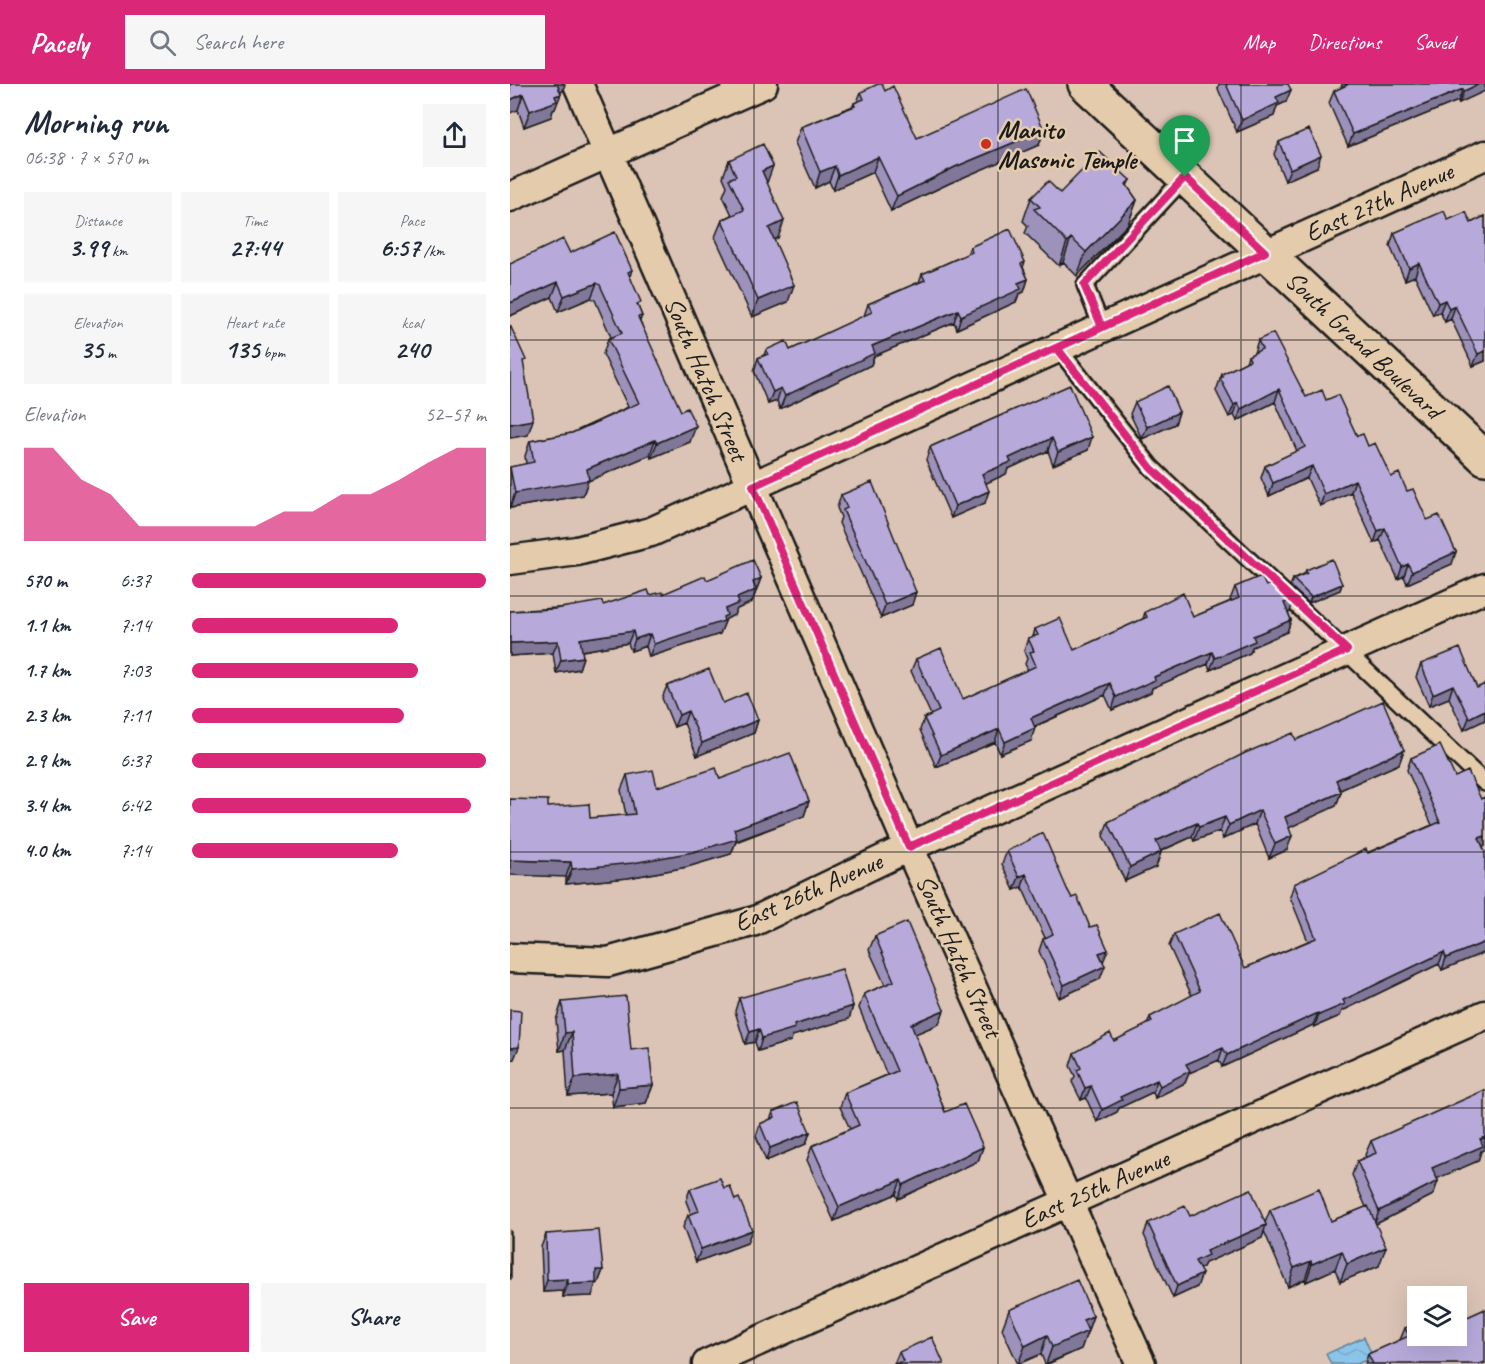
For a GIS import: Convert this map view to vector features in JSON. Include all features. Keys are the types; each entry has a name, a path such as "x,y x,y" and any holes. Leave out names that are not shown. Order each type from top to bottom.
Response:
{"main road":[{"name":"South Grand Boulevard","path":"1085,84 1485,458"}],"street":[{"name":"South Hatch Street","path":"579,84 909,847 1141,1364"},
{"path":"510,197 763,84"},
{"name":"East 27th Avenue","path":"510,560 577,551 651,532 1265,252 1482,163"},
{"name":"East 26th Avenue","path":"510,958 608,962 755,921 909,847 1485,588"},
{"name":"East 25th Avenue","path":"707,1364 1485,1015"}],"lane":[{"path":"1102,327 1084,285 1185,177"},
{"path":"1057,348 1151,468 1347,650 1485,783"}],"water":[{"path":"1364,1337 1373,1357 1357,1364 1331,1364 1326,1354"}],"building":[{"path":"510,84 557,84 561,94 555,96 557,101 530,111 523,94 510,100"},
{"path":"882,84 885,91 893,86 917,138 1026,89 1044,130 955,167 897,196 878,157 838,175 835,166 820,172 801,127 855,106 854,103 864,99 861,92"},
{"path":"1226,84 1288,84 1291,90 1276,97 1279,103 1242,120"},
{"path":"1346,84 1479,84 1353,134 1334,91"},
{"path":"1309,129 1321,155 1290,169 1279,142"},
{"path":"763,144 773,166 762,171 784,221 769,228 794,285 758,300 722,220 744,210 729,179 736,176 729,160"},
{"path":"1100,152 1130,180 1126,184 1137,200 1086,252 1071,238 1067,242 1034,209 1040,207 1031,198 1048,181 1060,193"},
{"path":"1444,211 1448,220 1466,212 1471,223 1485,216 1485,351 1478,354 1455,306 1449,309 1445,300 1438,303 1419,263 1409,268 1394,233"},
{"path":"1010,229 1025,262 1021,264 1028,279 1018,283 1021,289 961,316 958,310 872,346 875,353 785,396 781,388 773,392 758,358 768,354 766,350 786,341 790,350 872,312 868,304 925,280 922,274 972,252 970,247"},
{"path":"615,232 632,270 628,272 641,302 637,304 642,316 638,317 681,411 687,408 696,426 657,443 655,440 587,469 589,480 515,493 510,467 534,462 530,441 572,433 639,403 608,339 622,333 600,285 597,283 564,296 558,282 510,303 510,264 563,239 570,253"},
{"path":"510,325 526,360 523,361 533,420 510,424"},
{"path":"1273,333 1306,397 1322,390 1326,400 1338,395 1357,436 1363,434 1368,446 1375,443 1391,477 1399,473 1407,491 1413,489 1427,520 1439,515 1456,552 1412,572 1408,564 1402,567 1385,528 1378,531 1355,480 1324,494 1312,466 1273,483 1265,466 1305,447 1279,389 1241,409 1238,403 1234,405 1220,378 1223,377 1222,374 1250,360 1248,356 1262,349 1258,340"},
{"path":"1070,385 1092,437 1058,452 1052,438 1009,458 1011,462 982,474 989,491 955,506 930,447"},
{"path":"1168,386 1179,412 1147,427 1135,402"},
{"path":"872,482 916,592 885,605 843,510 847,508 841,495"},
{"path":"1332,559 1342,584 1311,597 1293,579 1307,573 1306,570"},
{"path":"753,560 761,578 753,582 756,590 737,598 739,603 725,609 727,615 723,617 724,621 654,644 650,634 635,639 633,631 580,639 583,657 561,660 558,641 510,643 510,611 555,609 602,601 603,605 648,590 650,595 662,592 663,594 705,576 707,580"},
{"path":"1261,576 1266,586 1276,582 1294,599 1284,603 1291,620 1253,636 1255,641 1215,658 1212,652 1154,677 1155,680 1116,697 1110,683 1031,718 1035,728 1005,742 999,729 941,755 924,718 939,711 916,659 941,648 963,699 1036,666 1030,652 1034,651 1028,638 1038,635 1035,629 1060,618 1074,650 1147,617 1145,612 1183,593 1193,617 1239,598 1235,587"},
{"path":"1460,648 1477,688 1485,684 1485,710 1469,718 1453,685 1433,694 1421,664"},
{"path":"709,669 723,703 747,693 758,720 702,743 688,711 679,715 667,686"},
{"path":"1383,701 1404,750 1336,780 1341,792 1285,817 1292,836 1275,844 1260,810 1229,825 1225,817 1199,827 1197,823 1156,841 1161,852 1130,867 1108,822 1245,753 1293,733 1296,740"},
{"path":"1440,745 1455,777 1468,771 1481,799 1485,797 1485,836 1479,838 1485,852 1485,942 1446,958 1444,952 1343,1000 1345,1004 1319,1015 1318,1013 1227,1055 1223,1048 1186,1064 1190,1071 1160,1086 1157,1080 1120,1097 1122,1100 1102,1110 1091,1086 1085,1088 1077,1070 1081,1068 1074,1053 1110,1033 1114,1041 1152,1022 1150,1017 1200,991 1174,934 1220,913 1245,968 1316,938 1294,884 1366,849 1368,853 1440,822 1411,758"},
{"path":"790,753 809,801 734,829 737,839 693,852 633,863 572,869 571,862 510,860 510,799 548,800 548,807 589,804 590,818 635,814 627,775 653,770 657,787 716,768 720,779"},
{"path":"1043,833 1072,898 1077,896 1090,927 1097,925 1108,950 1099,953 1105,966 1064,985 1043,939 1053,934 1026,874 1019,877 1007,851"},
{"path":"907,922 944,1010 911,1024 945,1112 964,1104 983,1147 903,1185 901,1180 839,1207 812,1146 859,1125 845,1093 897,1071 864,994 894,981 875,936"},
{"path":"842,969 853,1006 762,1038 759,1029 750,1032 739,998"},
{"path":"626,996 631,1050 649,1048 653,1085 619,1088 618,1074 575,1078 572,1032 565,1033 562,1002"},
{"path":"510,1010 521,1011 519,1047 510,1048"},
{"path":"1485,1090 1485,1137 1480,1139 1483,1146 1432,1168 1438,1181 1379,1211 1357,1161 1376,1153 1371,1141"},
{"path":"797,1102 810,1132 770,1148 760,1124 775,1117 773,1112"},
{"path":"720,1178 724,1188 730,1186 735,1200 739,1198 752,1230 701,1249 688,1215 699,1211 690,1189"},
{"path":"1251,1189 1266,1225 1206,1251 1208,1255 1195,1261 1202,1274 1177,1286 1148,1223 1185,1206 1190,1216"},
{"path":"1319,1189 1331,1221 1368,1206 1386,1247 1347,1264 1342,1251 1312,1264 1311,1261 1294,1268 1270,1210"},
{"path":"599,1230 603,1270 596,1270 596,1283 568,1284 568,1279 547,1280 546,1234"},
{"path":"511,1232 511,1279 510,1279"},
{"path":"1077,1280 1093,1316 1083,1320 1088,1331 1052,1347 1047,1335 1025,1346 1009,1310"},
{"path":"1485,1309 1485,1362 1480,1364 1373,1364 1368,1354 1407,1337 1407,1346 1467,1346 1467,1317"},
{"path":"932,1337 944,1364 895,1364 903,1361 899,1352"}],"place":[{"name":"Manito Masonic Temple","path":"986,144"}],"route":[{"path":"1185,177 1265,252 1057,348 1151,468 1347,650 909,847 753,486 1102,327 1084,285 1185,177"}]}
